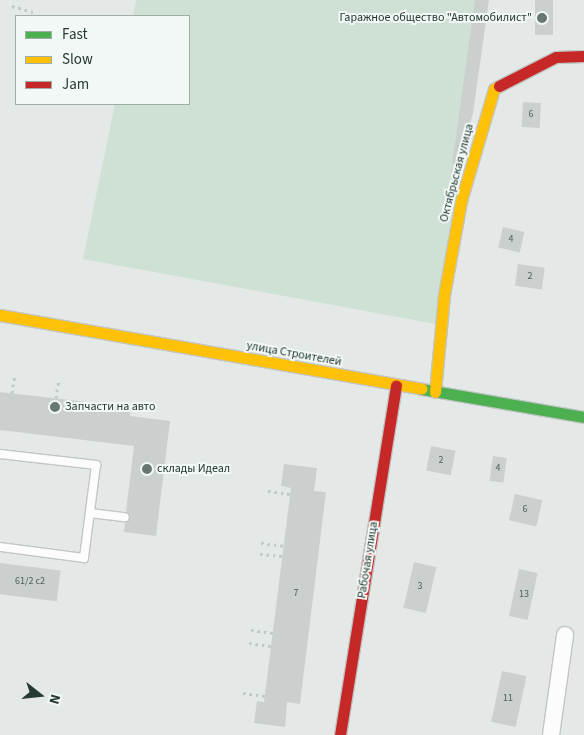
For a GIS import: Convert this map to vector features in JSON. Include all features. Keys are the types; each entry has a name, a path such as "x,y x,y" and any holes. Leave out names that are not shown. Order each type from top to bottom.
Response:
{"street":[{"name":"Октябрьская улица","path":"435,392 444,295 461,201 494,88 556,57 584,56"},
{"name":"улица Строителей","path":"0,315 584,417"},
{"name":"Рабочая улица","path":"340,735 396,385"},
{"path":"551,735 565,635"}],"lane":[{"path":"0,454 96,465 84,558 0,548"},
{"path":"90,513 125,517"}],"path":[{"path":"12,6 36,13"},
{"path":"12,393 15,374"},
{"path":"56,398 59,380"},
{"path":"268,491 290,494"},
{"path":"262,542 284,546"},
{"path":"260,554 282,556"},
{"path":"251,630 273,633"},
{"path":"249,643 271,646"},
{"path":"243,693 265,696"}],"green space":[{"path":"136,0 484,0 436,324 83,259 115,105 190,105 190,15 133,15"}],"building":[{"path":"475,0 489,0 473,113 456,173 451,172"},
{"name":"Гаражное общество \"Автомобилист\"","path":"535,0 553,0 553,35 535,35"},
{"path":"523,102 541,103 540,128 522,127"},
{"path":"503,227 524,232 520,252 498,247"},
{"path":"518,264 545,268 542,290 515,286"},
{"path":"0,392 131,407 130,416 170,421 156,536 124,532 125,523 130,518 126,512 134,446 0,430"},
{"path":"431,446 456,451 451,475 426,471"},
{"path":"493,456 507,458 503,483 490,481"},
{"path":"284,464 317,468 314,491 326,492 300,704 287,702 285,727 254,723 257,701 264,702 291,488 281,486"},
{"path":"515,494 542,500 536,527 509,520"},
{"path":"414,562 436,567 426,613 403,608"},
{"path":"0,563 61,570 57,601 0,594"},
{"path":"519,569 538,573 528,620 509,616"},
{"path":"502,671 526,676 516,727 491,722"}],"traffic: fast":[{"path":"422,389 584,417"}],"traffic: slow":[{"path":"435,392 444,295 461,201 494,89 499,86"},
{"path":"0,315 422,389"}],"traffic: jam":[{"path":"499,86 556,57 584,56"},
{"path":"340,735 396,385"}],"place":[{"name":"Гаражное общество \"Автомобилист\"","path":"542,18"},
{"name":"Запчасти на авто","path":"55,407"},
{"name":"склады Идеал","path":"147,469"}]}
